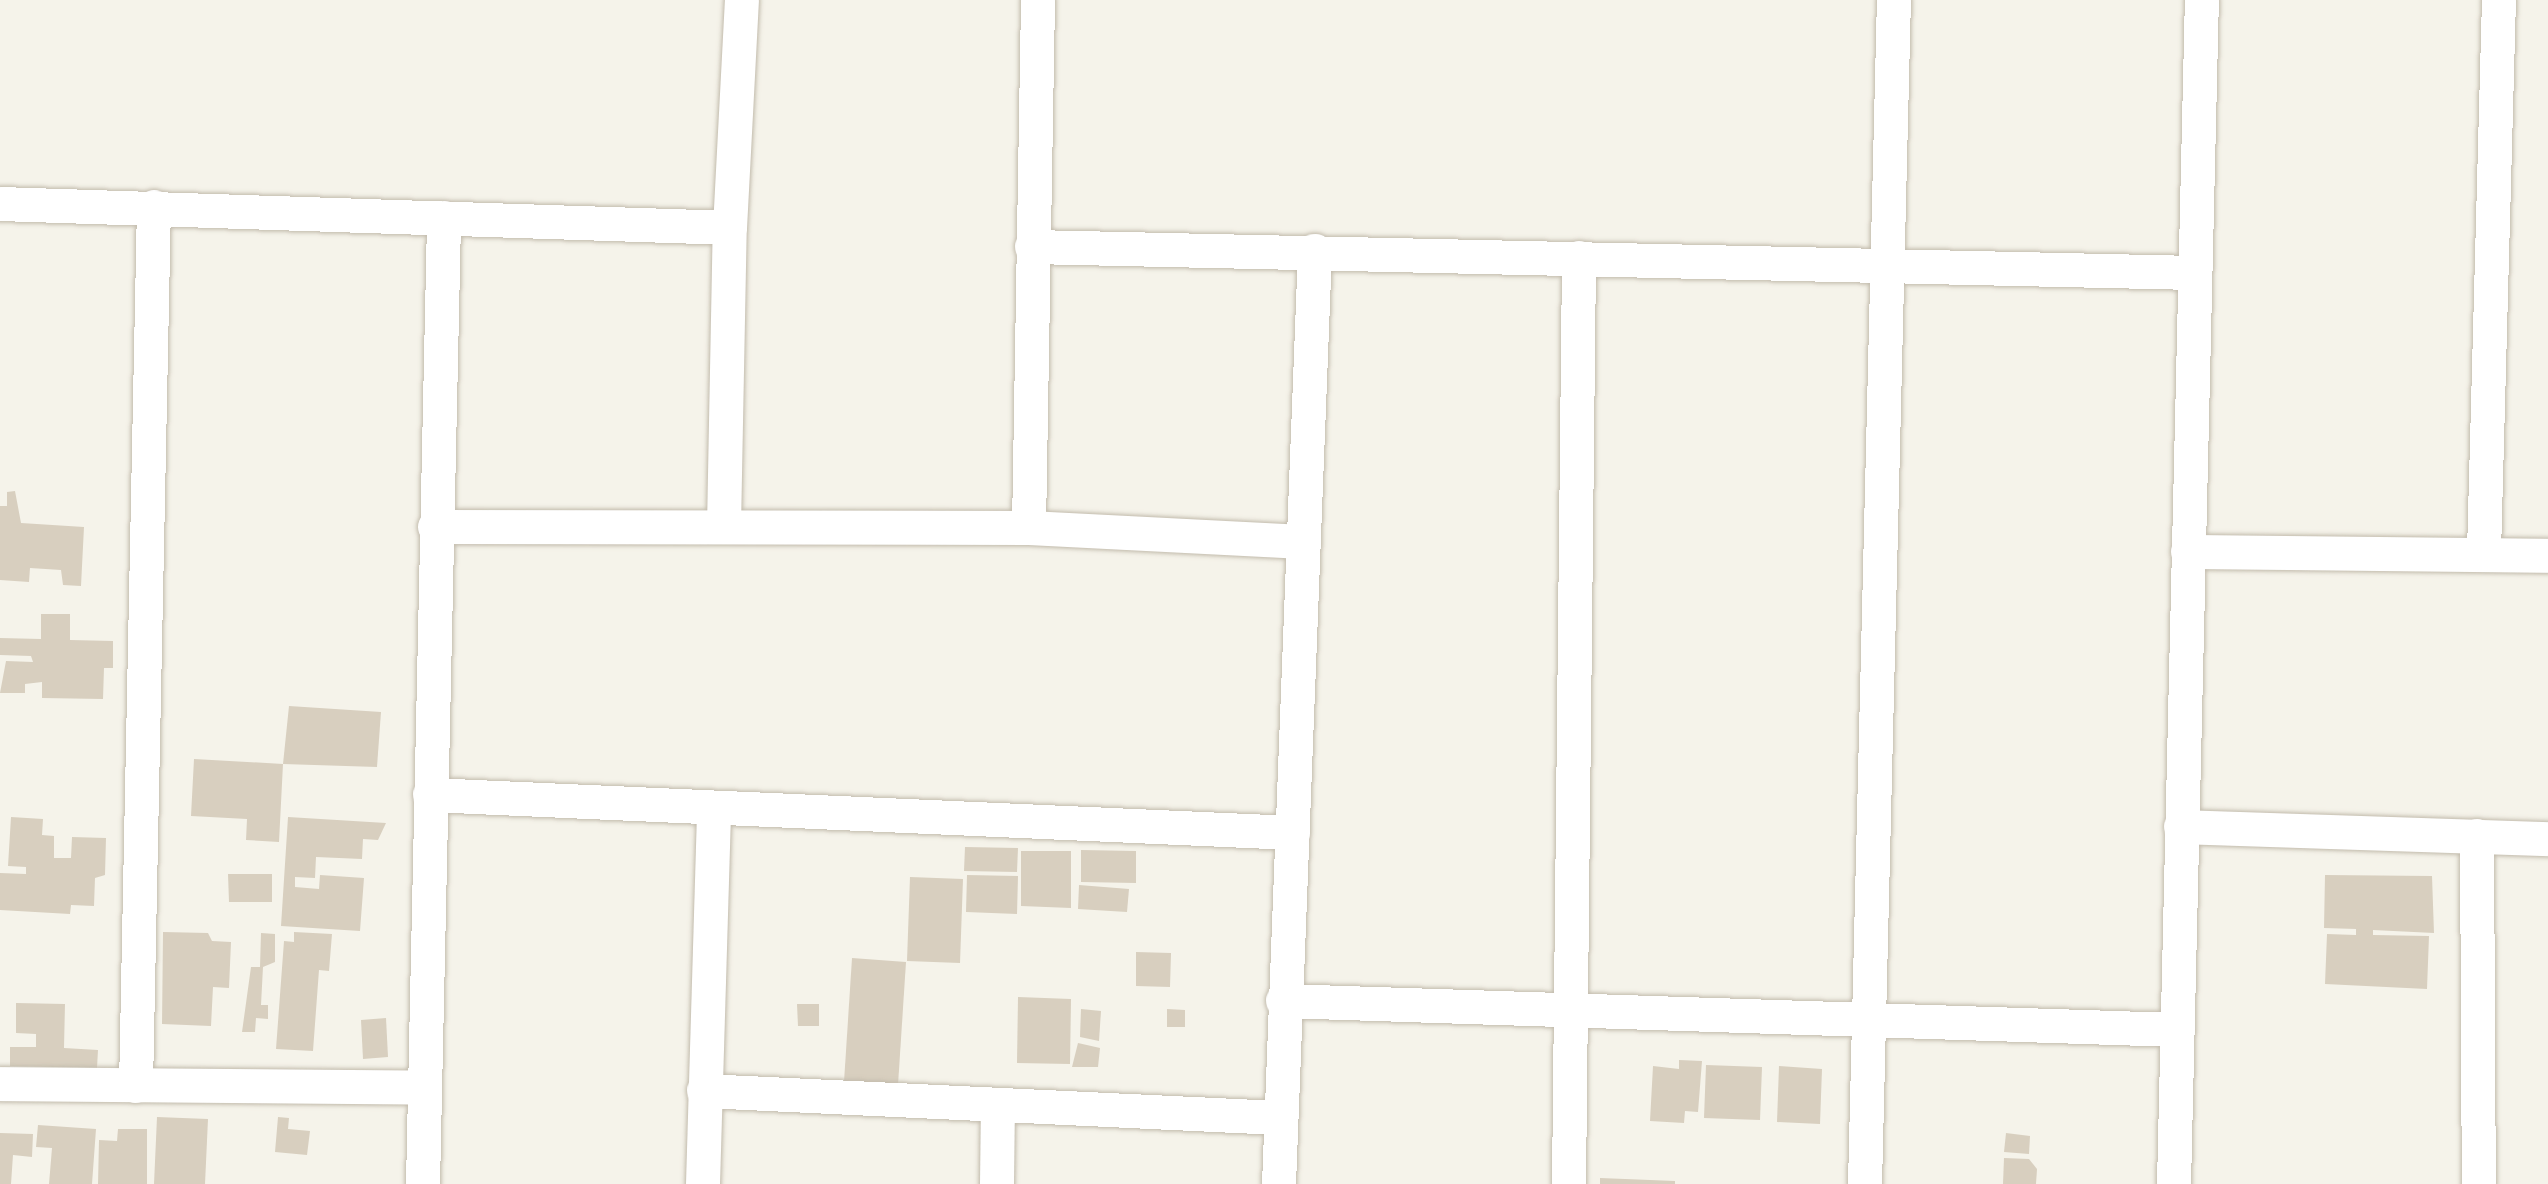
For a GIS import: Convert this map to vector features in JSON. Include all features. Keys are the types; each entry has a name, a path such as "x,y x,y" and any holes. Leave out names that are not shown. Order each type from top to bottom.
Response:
{"street":[{"path":"724,527 730,228 742,0"},
{"path":"1029,528 1038,0"},
{"path":"1865,1184 1866,1020 1894,0"},
{"path":"2174,1184 2202,0"},
{"path":"2484,553 2499,0"},
{"path":"0,204 730,228"},
{"path":"136,1086 154,207"},
{"path":"423,1184 444,218"},
{"path":"1032,247 2195,273"},
{"path":"1279,1184 1283,1001 1293,833 1315,251"},
{"path":"1569,1184 1579,258"},
{"path":"435,527 1029,528 1304,542"},
{"path":"2188,552 2548,556"},
{"path":"430,795 1293,833"},
{"path":"703,1184 714,808"},
{"path":"2181,827 2548,839"},
{"path":"2477,836 2479,1184"},
{"path":"1283,1001 2176,1030"},
{"path":"0,1084 425,1088"},
{"path":"704,1091 1279,1118"},
{"path":"997,1184 998,1105"}],"building":[{"path":"15,491 21,523 84,527 81,586 63,585 61,570 30,568 29,582 0,580 0,506 7,506 7,492"},
{"path":"41,614 70,614 70,640 113,641 113,668 104,668 103,699 42,698 42,682 25,684 25,693 0,693 6,661 33,662 31,656 0,655 0,638 41,639"},
{"path":"289,706 381,712 377,767 283,764"},
{"path":"194,759 283,764 279,842 246,840 247,819 191,816"},
{"path":"11,817 43,819 42,835 54,836 54,858 71,858 72,837 106,838 105,875 95,878 94,906 71,905 70,914 0,910 0,873 26,874 26,867 8,866"},
{"path":"288,817 386,823 378,840 363,839 362,859 316,857 315,878 295,877 295,887 319,889 320,875 364,878 360,931 281,926"},
{"path":"965,847 1018,848 1017,872 964,871"},
{"path":"1081,850 1136,851 1136,883 1081,882"},
{"path":"1021,851 1071,851 1071,908 1021,906"},
{"path":"228,874 272,874 272,902 229,902"},
{"path":"967,875 1018,876 1017,914 966,912"},
{"path":"2325,875 2432,876 2434,933 2373,930 2373,935 2429,936 2427,989 2325,984 2327,934 2356,935 2356,929 2324,928"},
{"path":"910,877 963,879 960,963 907,961"},
{"path":"1079,885 1129,889 1127,912 1078,909"},
{"path":"163,932 208,933 212,941 231,942 229,988 213,987 211,1026 162,1024"},
{"path":"294,932 332,934 329,971 319,970 313,1051 276,1049 284,941 294,942"},
{"path":"261,933 275,934 275,962 263,967 261,1005 268,1005 268,1019 256,1018 255,1032 242,1032 251,967 260,967"},
{"path":"1136,952 1171,953 1170,987 1136,986"},
{"path":"852,958 906,962 898,1085 844,1082"},
{"path":"1018,997 1071,999 1070,1064 1017,1063"},
{"path":"16,1003 65,1004 64,1048 98,1050 97,1068 10,1066 10,1047 36,1047 36,1034 16,1033"},
{"path":"797,1004 819,1004 819,1026 798,1026"},
{"path":"1081,1009 1101,1011 1099,1041 1080,1037"},
{"path":"1167,1009 1185,1010 1185,1027 1167,1027"},
{"path":"386,1018 388,1057 363,1059 361,1020"},
{"path":"1078,1043 1100,1048 1098,1067 1072,1067"},
{"path":"1679,1060 1702,1061 1698,1112 1685,1111 1684,1123 1650,1121 1653,1066 1679,1069"},
{"path":"1706,1065 1762,1067 1760,1120 1704,1118"},
{"path":"1779,1066 1822,1069 1820,1124 1777,1122"},
{"path":"157,1117 208,1119 205,1184 154,1184"},
{"path":"278,1117 289,1118 288,1129 310,1131 307,1155 275,1152"},
{"path":"38,1125 96,1129 92,1184 49,1184 52,1148 36,1147"},
{"path":"118,1129 147,1129 147,1184 98,1184 99,1140 117,1141"},
{"path":"0,1133 33,1134 32,1157 13,1155 11,1184 0,1184"},
{"path":"2006,1133 2030,1136 2029,1154 2004,1152"},
{"path":"2004,1158 2029,1159 2037,1169 2036,1184 2003,1184"},
{"path":"1600,1178 1675,1181 1675,1184 1600,1184"}]}
